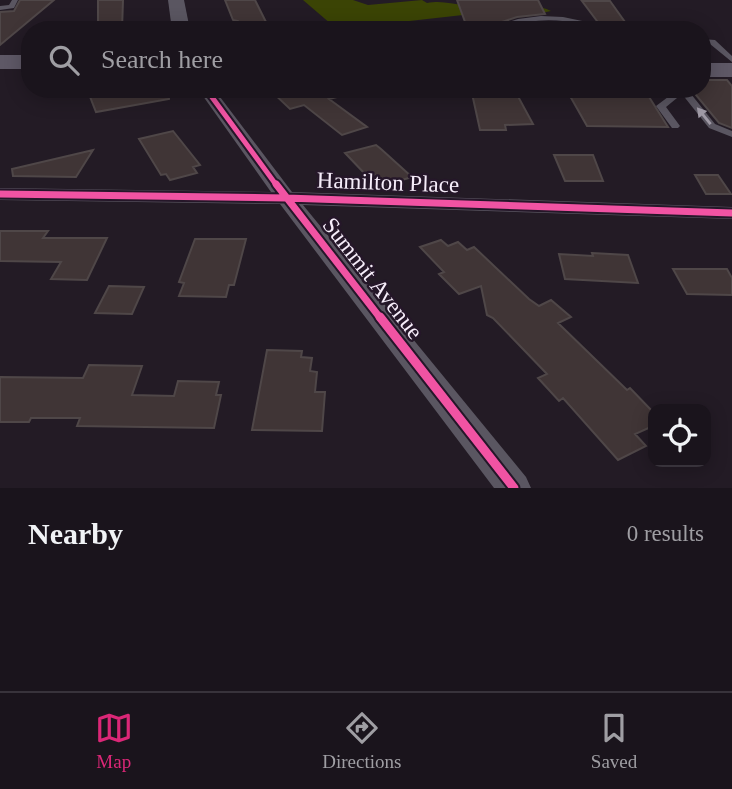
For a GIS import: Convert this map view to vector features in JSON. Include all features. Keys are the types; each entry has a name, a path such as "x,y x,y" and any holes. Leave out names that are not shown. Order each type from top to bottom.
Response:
{"main road":[{"path":"0,62 21,62"},
{"path":"711,70 732,71"}],"street":[{"path":"176,0 180,21"},
{"name":"Summit Avenue","path":"213,98 286,198 514,488"},
{"name":"Hamilton Place","path":"0,194 286,198 732,213"}],"lane":[{"path":"0,8 12,7 15,0"},
{"path":"521,21 576,21"},
{"path":"711,42 732,60"},
{"path":"673,98 661,106 676,126"},
{"path":"689,98 712,126 732,135"}],"green space":[{"path":"303,0 353,0 368,5 422,0 427,3 531,6 551,11 521,17 463,15 409,21 328,21"}],"building":[{"path":"20,0 54,0 29,21 21,21 21,28 0,45 0,12 14,11"},
{"path":"98,0 123,0 122,21 98,21"},
{"path":"225,0 255,0 266,21 238,21 233,20"},
{"path":"457,0 538,0 545,14 505,21 465,21"},
{"path":"582,1 610,1 624,21 597,21"},
{"path":"711,80 727,80 732,86 732,128 719,123 698,98 711,98"},
{"path":"91,98 169,98 169,99 96,112"},
{"path":"278,98 333,98 329,99 367,127 342,135 304,105 290,109"},
{"path":"473,98 519,98 533,124 505,125 506,130 480,130"},
{"path":"571,98 650,98 668,127 587,126"},
{"path":"173,131 200,165 193,167 197,173 170,180 166,174 161,175 139,139"},
{"path":"376,145 412,177 385,185 374,174 367,176 345,153"},
{"path":"93,150 76,177 13,176 12,169"},
{"path":"554,155 593,155 603,181 565,181"},
{"path":"695,175 718,175 731,194 706,194"},
{"path":"0,231 48,231 43,238 107,238 87,280 51,279 61,262 0,261"},
{"path":"195,239 246,239 234,285 229,285 226,297 179,296 184,283 179,282"},
{"path":"441,240 448,246 458,242 467,250 474,247 529,299 539,306 551,300 571,317 558,323 648,407 648,428 635,434 646,446 618,460 563,398 559,401 538,378 547,374 487,315 481,286 459,294 439,274 444,272 420,247"},
{"path":"592,253 628,255 638,283 565,279 559,254 593,256"},
{"path":"673,269 727,269 732,278 732,295 687,294"},
{"path":"109,286 144,287 132,314 95,313"},
{"path":"267,350 302,351 301,357 312,358 310,371 317,372 315,392 325,392 322,431 252,430"},
{"path":"89,365 142,366 132,395 174,396 178,381 219,382 216,395 221,395 214,428 77,426 80,418 31,418 29,422 0,422 0,377 83,378"}],"cycle path":[{"path":"213,98 286,198 514,488"},
{"path":"0,194 286,198 732,213"}]}
